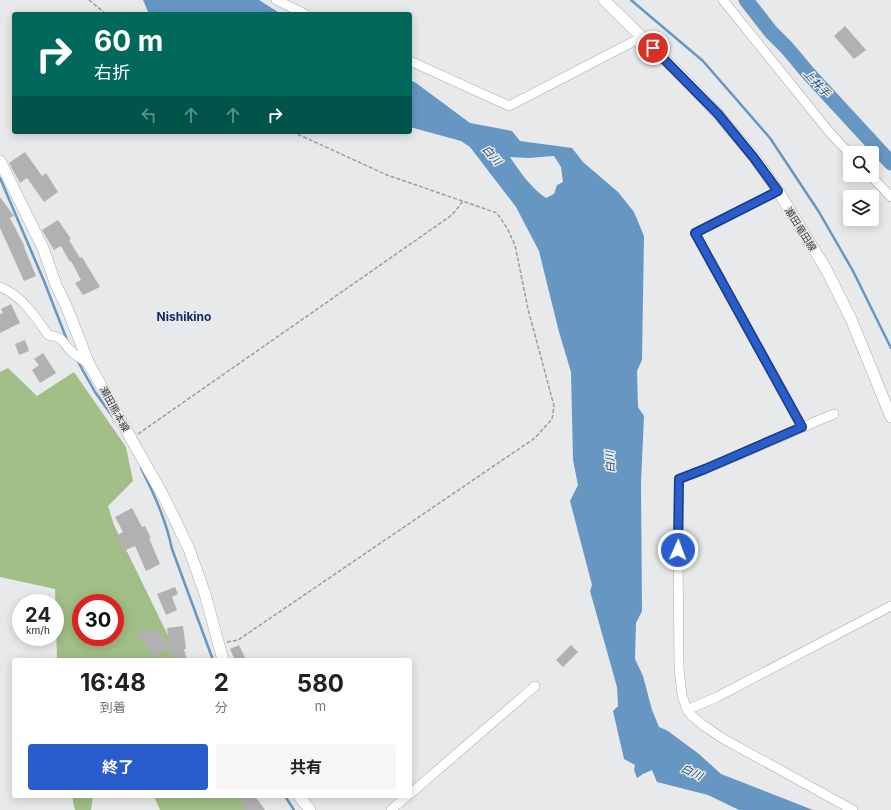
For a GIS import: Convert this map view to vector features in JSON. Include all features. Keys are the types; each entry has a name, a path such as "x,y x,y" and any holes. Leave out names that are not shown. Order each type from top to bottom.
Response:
{"main road":[{"name":"瀬田竜田線","path":"604,0 718,114 754,158 778,191 829,276 851,320 891,417"},
{"name":"瀬田熊本線","path":"0,161 43,248 56,285 67,308 89,364 165,499 189,549 205,594 222,658"},
{"path":"301,798 310,810"}],"street":[{"path":"723,0 831,134 843,147"},
{"path":"281,1 301,12"},
{"path":"412,62 509,106 642,37"},
{"path":"877,182 891,197"},
{"path":"778,191 695,233 802,427"},
{"path":"0,287 8,290 23,304 48,335 57,336 64,340 72,352 89,364"},
{"path":"834,414 679,479 679,668 682,695 691,715 702,726 853,810"},
{"path":"688,710 717,697 891,606"},
{"path":"412,792 535,686"},
{"path":"391,810 405,798"}],"path":[{"path":"88,0 103,12"},
{"path":"218,644 238,640 535,438 552,419 554,406 528,310 515,245 497,212 387,175 297,134"},
{"path":"135,436 452,215 463,201"}],"green space":[{"path":"8,368 37,396 74,372 126,447 133,481 108,506 114,525 179,658 57,658 57,646 64,646 64,594 55,594 55,589 0,577 0,372"},
{"path":"72,798 93,798 91,810 75,810"},
{"path":"155,798 251,798 259,810 160,810"}],"water":[{"path":"143,0 259,0 278,12 148,12"},
{"name":"白川","path":"412,81 470,123 512,131 520,141 572,148 583,162 618,192 634,212 644,236 642,360 637,371 638,407 644,416 641,483 642,611 636,623 635,659 643,676 652,710 659,727 668,731 699,754 721,774 813,810 739,810 708,795 657,782 652,770 637,778 634,770 635,765 624,759 613,711 618,706 617,687 590,591 592,585 570,501 578,485 573,460 571,372 559,332 539,251 516,207 470,147 461,141 412,128","holes":["554,156 561,167 563,182 557,185 554,194 546,198 531,185 510,157 528,158"]}],"building":[{"path":"845,26 866,50 854,59 834,36"},
{"path":"25,152 42,176 46,173 58,192 44,202 27,178 20,183 9,163"},
{"path":"0,197 14,216 10,218 25,247 36,276 24,281 0,228"},
{"path":"58,220 71,239 69,240 80,258 82,257 100,287 83,295 75,283 81,280 71,261 70,262 61,246 54,250 42,230"},
{"path":"11,304 20,323 0,333 0,314 3,313 1,309"},
{"path":"25,340 29,351 19,355 15,344"},
{"path":"43,353 56,373 40,383 32,370 39,365 34,359"},
{"path":"132,508 142,527 145,526 151,538 149,538 160,564 146,571 135,546 124,551 116,536 123,532 115,517"},
{"path":"175,587 178,594 172,597 177,610 166,615 157,594"},
{"path":"183,626 186,649 184,649 186,658 172,658 170,651 162,652 155,658 136,635 141,631 156,629 169,645 167,628"},
{"path":"239,645 245,658 234,658 230,649"},
{"path":"571,645 578,652 563,667 556,660"},
{"path":"242,798 256,798 265,810 247,810 239,800"}],"waterway":[{"path":"631,0 703,61 770,138 819,212 853,271 891,348"},
{"name":"上井手","path":"746,0 771,32 891,163"},
{"path":"0,178 44,281 67,340"},
{"path":"77,360 95,392 113,417"},
{"path":"141,468 163,517 172,549 212,658"},
{"path":"286,798 294,810"}],"district":[{"name":"Nishikino","path":"184,317"}],"route":[{"path":"653,48 718,114 754,158 778,191 695,233 802,427 679,479 678,550"}]}
